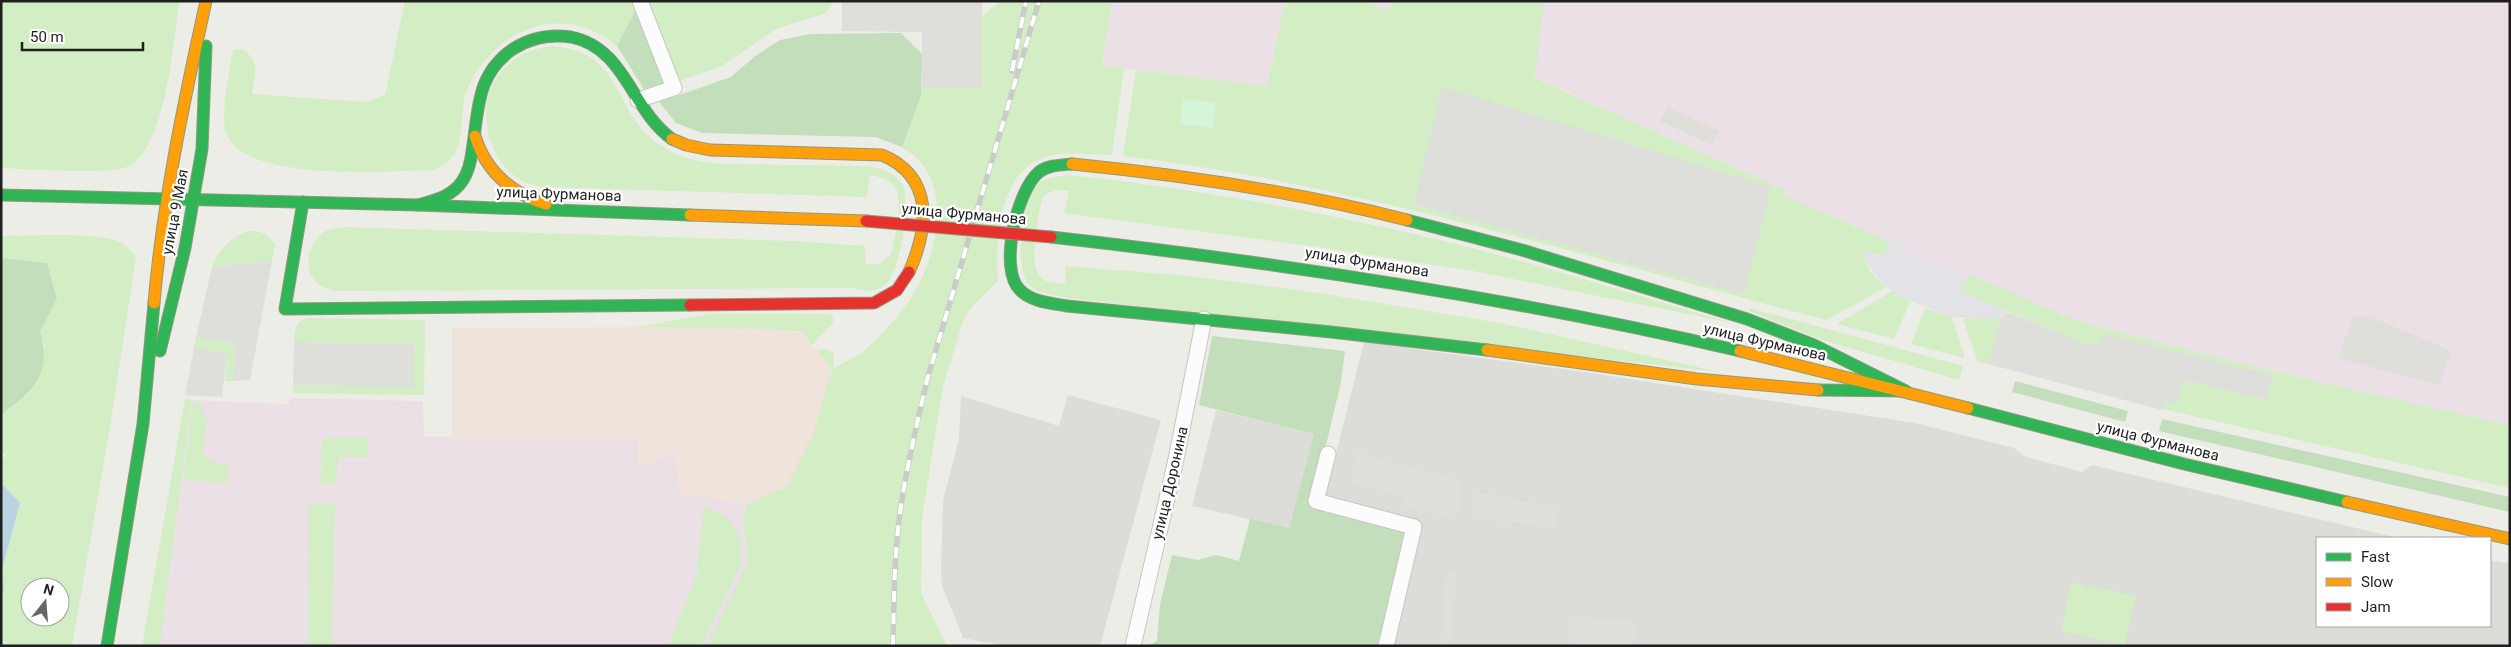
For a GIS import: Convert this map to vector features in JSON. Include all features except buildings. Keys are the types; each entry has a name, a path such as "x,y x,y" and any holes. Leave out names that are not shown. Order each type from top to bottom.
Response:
{"main road":[{"name":"улица 9 Мая","path":"107,646 142,424 159,245 166,199 174,148 208,1"},
{"name":"улица 9 Мая","path":"142,424 185,248 202,149 208,1"},
{"path":"302,202 285,309 874,303 886,299 899,287 907,276 922,221 919,186 910,173 895,161 882,155 864,153 701,150 682,144 665,135 650,119 614,59 600,47 585,40 563,36 543,37 522,43 503,55 489,71 481,90 474,128 474,149 469,168 462,182 451,193 436,201 418,205"},
{"path":"474,128 478,148 487,166 500,181 536,201 568,210"},
{"path":"1072,164 1115,168 1275,192 1422,224 1525,250 1726,311 1847,360 1906,391 1853,393 1734,385 1367,335 1067,306 1039,301 1024,293 1016,284 1011,270 1011,248 1016,219 1023,193 1038,172 1053,166 1072,164"},
{"name":"улица Фурманова","path":"1,196 418,205 866,221 1051,237 1192,252 1335,271 1470,294 1613,322 1743,351 1906,391 2141,453 2510,539"},
{"path":"1734,385 1746,381 1752,368 1743,351 1759,341 1759,327 1754,322"}],"street":[{"path":"638,100 674,88 640,1"},
{"name":"улица Доронина","path":"1132,646 1180,440 1204,319"},
{"path":"1328,454 1316,501 1414,526 1386,646"}],"shaded area":[{"path":"842,1 982,1 982,87 922,88 922,32 842,31"},
{"path":"1112,1 1285,1 1267,86 1102,66"},
{"path":"1366,1 2510,1 2510,425 2301,378 2080,322 1969,274 1967,277 1899,248 1902,242 1880,233 1879,237 1783,195 1785,190"},
{"path":"1442,87 1771,187 1744,294 1414,204"},
{"path":"1667,107 1719,131 1712,145 1660,121"},
{"path":"1880,233 1902,242 1900,248 1967,277 1961,292 2010,313 1994,319 1952,317 1900,297 1882,283 1865,260 1863,249 1878,255 1885,253 1890,242 1879,237"},
{"path":"272,261 250,380 233,381 236,350 231,343 196,337 212,267"},
{"path":"2010,313 2089,345 2099,343 2102,333 2272,375 2266,400 2183,380 2177,403 2165,401 2162,410 1988,364 2001,317"},
{"path":"2369,316 2451,351 2439,385 2338,358 2353,317"},
{"path":"637,327 769,329 803,332 832,370 813,434 787,486 747,504 678,494 637,467 637,438 452,437 452,328"},
{"path":"294,342 414,344 413,387 293,385"},
{"path":"1364,342 1591,373 1915,423 2014,448 2026,457 2082,472 2092,465 2394,537 2316,537 2316,627 2491,627 2491,560 2510,564 2510,646 1391,646 1420,522 1325,497"},
{"path":"194,348 227,354 222,397 185,395"},
{"path":"1068,395 1161,420 1100,646 1005,646 963,638 942,586 941,570 943,500 959,439 961,396 1059,426"},
{"path":"289,398 423,401 424,437 637,438 637,467 675,454 679,494 747,504 743,520 748,562 707,646 160,646 192,400 289,404"},
{"path":"1216,410 1314,434 1289,528 1192,506"},
{"path":"1357,453 1460,480 1456,519 1404,506 1406,496 1350,482"},
{"path":"1474,491 1556,508 1554,528 1471,517"},
{"path":"1448,571 1457,571 1449,646 1441,646"},
{"path":"1569,617 1634,621 1633,646 1580,646 1568,641"}],"green space":[{"path":"1,1 179,1 166,92 151,140 140,157 127,167 102,171 1,168"},
{"path":"405,1 633,1 636,9 617,46 597,33 576,25 555,24 534,27 515,36 497,48 482,65 469,85 463,109 461,134 454,155 446,164 433,170 384,172 319,171 287,167 259,160 238,149 226,133 224,125 226,92 233,50 241,49 252,58 255,74 252,94 367,102 385,95"},
{"path":"646,1 834,1 826,13 776,29 722,66 677,82"},
{"path":"1001,1 1112,1 1102,65 1124,68 1112,155 1059,154 1042,158 1028,166 1008,194 999,230 998,281 970,309 964,318 943,386 922,518 921,593 947,646 707,646 748,562 743,520 747,504 787,486 813,434 832,370 817,350 827,349 834,354 833,369 862,352 880,336 901,312 924,274 934,241 937,206 929,174 920,161 902,147 922,88 982,87 982,16"},
{"path":"1285,1 1366,1 1388,11 1392,1 1544,1 1535,78 1785,190 1783,195 1890,242 1885,253 1878,255 1864,249 1867,265 1886,287 1827,320 1478,226 1390,205 1301,185 1213,169 1123,156 1136,70 1267,86"},
{"path":"636,9 667,82 644,89 617,46"},
{"path":"901,33 922,54 921,95 902,147 875,137 702,133 676,123 659,102 731,77 755,56 780,40 810,34"},
{"path":"550,46 575,50 593,59 615,85 644,131 667,150 683,156 699,161 725,164 867,166 892,174 903,186 906,207 899,254 890,279 884,286 876,290 850,288 335,291 322,286 315,280 311,274 308,261 311,247 319,236 325,232 334,228 345,227 794,241 865,246 866,264 879,264 891,254 898,220 898,193 890,182 870,175 867,197 544,187 525,182 505,167 497,156 492,144 486,118 489,93 498,76 515,59 530,51"},
{"path":"1183,99 1216,103 1213,128 1180,124"},
{"path":"1068,175 1245,200 1419,235 1536,265 1728,322 1473,271 1325,248 1064,213 1069,191 1054,190 1044,195 1042,200 1034,253 1036,269 1045,281 1065,283 1066,266 1189,276 1312,292 1500,323 1720,372 1068,298 1042,292 1029,285 1024,277 1021,250 1027,205 1031,194 1040,183 1047,179"},
{"path":"248,231 256,231 270,237 275,244 272,261 212,267 217,255 226,245"},
{"path":"46,235 111,239 122,243 136,257 110,427 72,646 1,646 1,597 4,592 2,570 20,503 1,483 3,471 1,460 6,455 1,453 1,415 18,403 45,348 40,331 57,299 47,263 1,258 1,236"},
{"path":"1,258 47,263 57,299 40,331 44,358 42,370 31,389 1,415"},
{"path":"1969,274 2080,322 2301,378 2510,425 2510,488 2162,409 2165,401 2182,380 2266,400 2102,333 2099,343 2089,345 1961,292"},
{"path":"1892,291 1910,302 1894,339 1837,324"},
{"path":"1750,308 1963,366 1959,380 1822,340 1749,311"},
{"path":"1925,308 1952,317 1965,358 1911,344"},
{"path":"710,314 829,314 833,317 833,323 812,345 803,332 769,329 637,327"},
{"path":"2001,317 1988,364 1978,362 1963,319"},
{"path":"304,319 425,320 424,395 293,393 293,385 413,387 413,344 294,342 295,330 298,324"},
{"path":"1212,336 1345,351 1341,382 1312,504 1407,532 1380,646 1147,646 1157,641 1160,604 1172,555 1198,560 1216,555 1239,561 1250,519 1289,528 1314,434 1199,405"},
{"path":"196,337 231,343 236,350 233,381 225,381 227,354 194,348"},
{"path":"2015,381 2128,411 2125,422 2012,392"},
{"path":"185,399 192,400 160,646 142,646"},
{"path":"193,402 202,403 201,412 207,417 203,455 213,463 229,465 228,483 184,480"},
{"path":"2162,419 2510,497 2510,512 2159,431"},
{"path":"322,438 368,438 368,457 338,457 336,484 320,484"},
{"path":"309,504 335,504 332,646 308,645"},
{"path":"704,507 726,517 738,533 742,563 701,646 668,646 696,577"},
{"path":"2071,582 2136,596 2125,645 2061,631"}],"water":[{"path":"1,483 20,503 2,570 4,592 1,597"}],"railway":[{"path":"1012,71 1026,1"},
{"path":"893,646 897,536 910,455 927,380 1039,1"}],"traffic: fast":[{"path":"418,205 449,194 463,180 472,155 478,108 485,82 501,59 513,49 533,40 563,36 589,43 616,66 658,127 672,139"},
{"path":"160,351 185,248 202,149 206,46"},
{"path":"1072,164 1050,167 1039,172 1031,181 1018,212 1013,230 1011,265 1014,280 1020,290 1030,297 1067,306 1331,332 1487,350"},
{"path":"1,195 418,205 690,215"},
{"path":"303,202 285,309 690,305"},
{"path":"1407,220 1522,250 1747,319 1814,345 1906,391 1818,390"},
{"path":"1051,237 1225,258 1483,298 1569,314 1740,351"},
{"path":"107,646 143,424 154,303"},
{"path":"1968,408 2184,464 2347,502"}],"traffic: slow":[{"path":"154,303 163,226 182,113 206,1"},
{"path":"475,136 486,160 502,179 522,194 546,204"},
{"path":"672,139 686,145 710,150 882,155 899,164 911,176 919,190 923,205 921,238 909,272"},
{"path":"1072,164 1157,173 1241,186 1324,201 1407,220"},
{"path":"690,215 866,221"},
{"path":"1487,350 1697,379 1818,390"},
{"path":"1740,351 1968,408"},
{"path":"2347,502 2510,539"}],"traffic: jam":[{"path":"866,221 1051,237"},
{"path":"690,305 874,303 897,290 909,272"}]}
